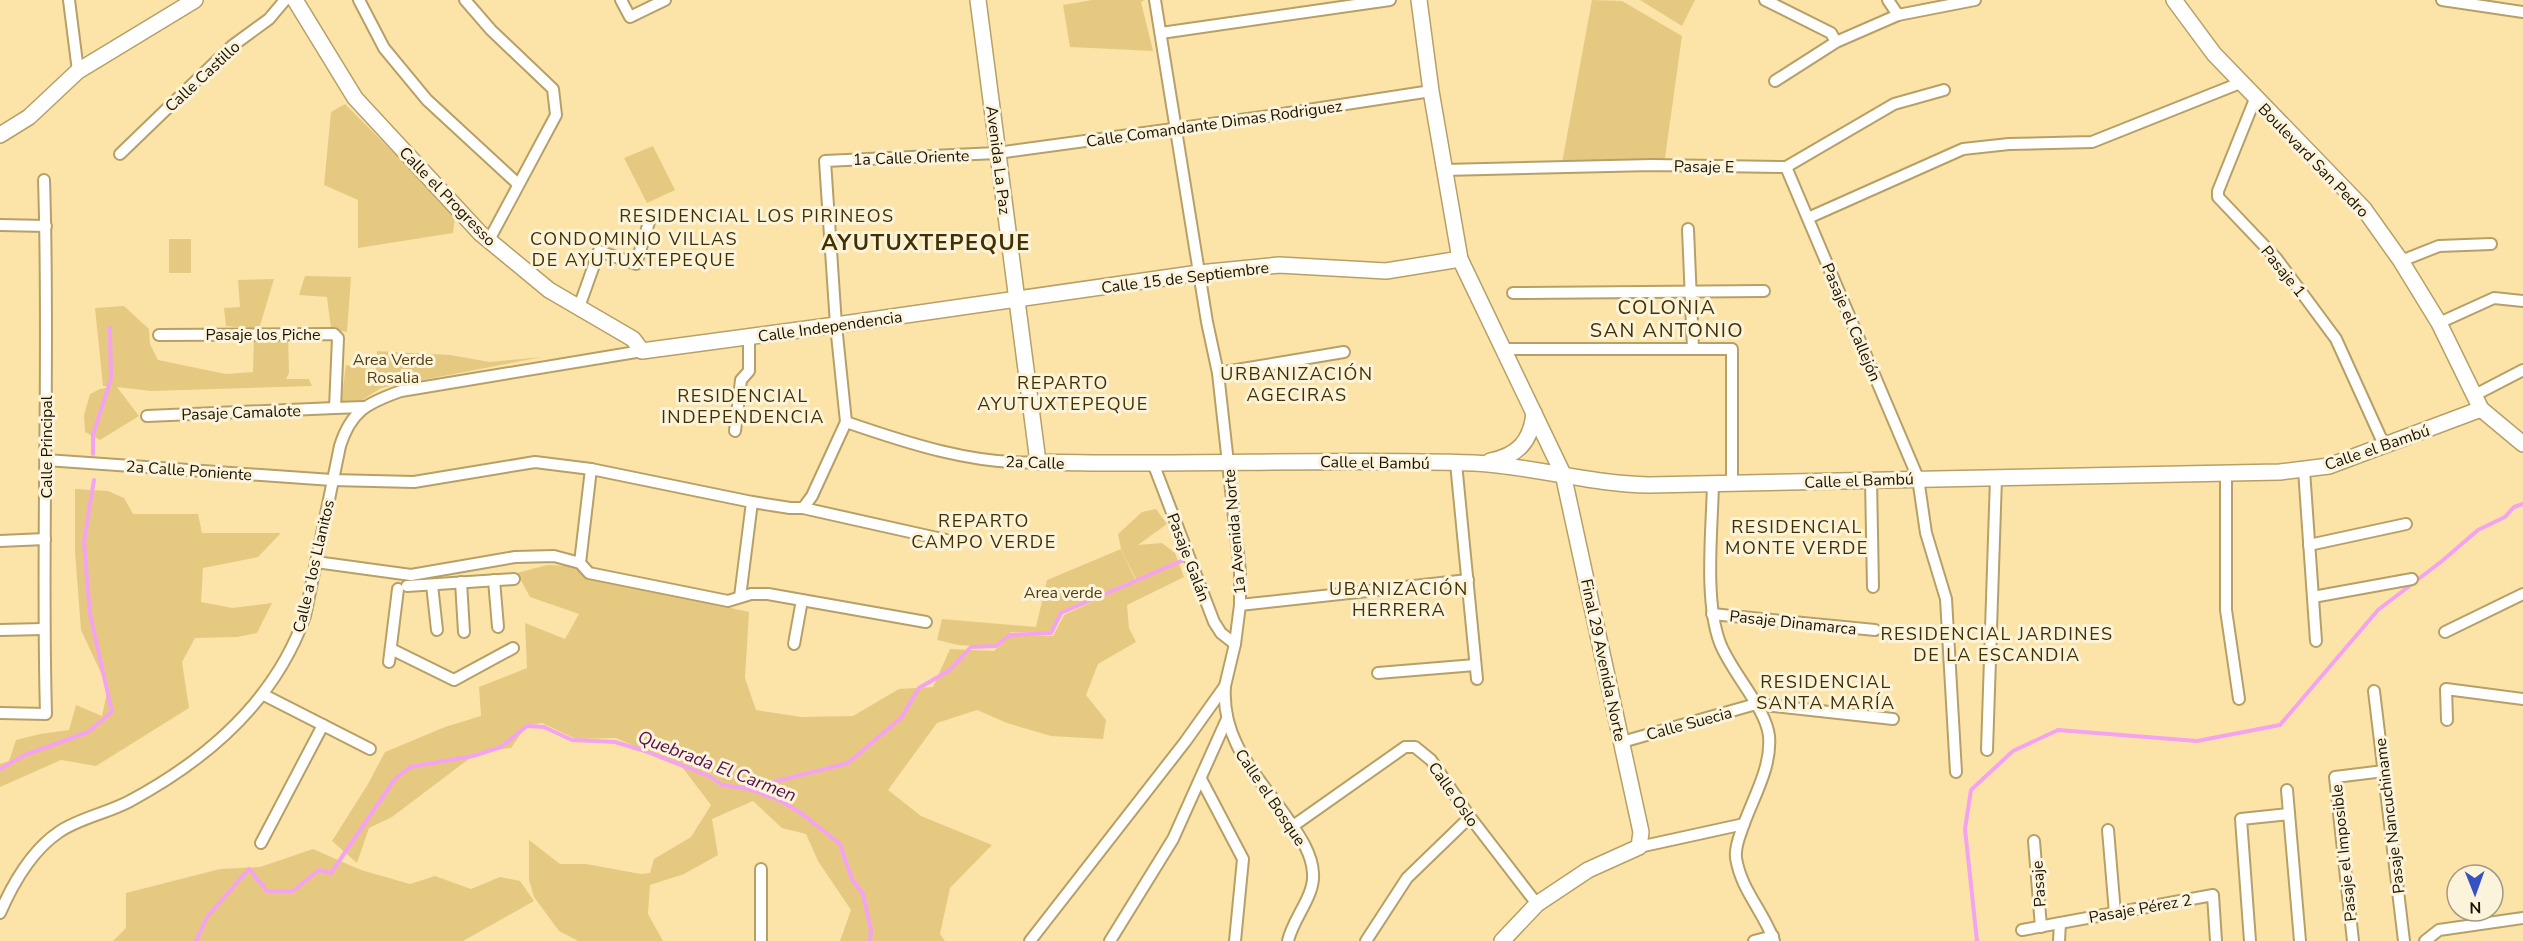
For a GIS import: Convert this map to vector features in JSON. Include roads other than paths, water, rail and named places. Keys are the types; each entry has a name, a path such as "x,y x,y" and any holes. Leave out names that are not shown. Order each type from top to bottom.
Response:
{"street":[{"path":"69,0 78,71"},
{"path":"0,135 29,117 78,71 195,0"},
{"name":"Calle Castillo","path":"120,154 232,46 269,19 285,0"},
{"name":"Calle el Progresso","path":"295,0 356,98 489,240 549,290 633,339 642,351"},
{"path":"358,0 384,48 427,100 518,184"},
{"path":"465,0 491,30 554,89 556,115 489,240"},
{"path":"621,0 630,17 665,0"},
{"name":"Avenida La Paz","path":"978,0 1038,462"},
{"name":"1a Avenida Norte","path":"1030,941 1185,742 1225,686 1235,644 1240,604 1237,532 1218,372 1199,273 1155,0"},
{"path":"1161,33 1390,0"},
{"name":"Final 29 Avenida Norte","path":"1419,0 1431,91 1460,259 1563,474 1641,832 1640,847"},
{"path":"1765,0 1831,33 1836,42"},
{"path":"1888,0 1898,15"},
{"path":"1775,81 1836,42 1898,15 1956,1 1975,0"},
{"name":"Boulevard San Pedro","path":"2174,0 2190,24 2255,99 2320,162 2364,209 2401,261 2439,323 2477,402 2523,444"},
{"path":"2442,0 2523,12"},
{"path":"1808,218 1963,149 2009,144 2092,142 2240,82"},
{"path":"1786,167 1894,104 1944,90"},
{"name":"Calle Comandante Dimas Rodriguez","path":"997,153 1175,130 1431,91"},
{"name":"Pasaje 1","path":"2255,99 2218,196 2276,258 2336,339 2385,447"},
{"name":"1a Calle Oriente","path":"836,325 825,161 997,153"},
{"name":"Pasaje E","path":"1444,170 1652,165 1786,167"},
{"name":"Pasaje el Callejón","path":"1786,167 1918,478 1926,533 1946,599 1956,772"},
{"name":"Calle Principal","path":"0,713 46,714 44,629 46,226 44,180"},
{"path":"579,307 599,251 636,264 650,219"},
{"path":"0,225 46,226"},
{"path":"1688,229 1693,349"},
{"path":"2401,261 2439,246 2492,244"},
{"name":"Calle 15 de Septiembre","path":"1018,300 1199,273 1279,265 1386,271 1460,259"},
{"path":"1513,293 1764,291"},
{"path":"2439,323 2494,298 2523,301"},
{"name":"Calle Independencia","path":"642,351 1018,300"},
{"path":"803,508 812,496 846,422 836,325"},
{"name":"Pasaje los Piche","path":"159,334 334,334 338,338 335,408"},
{"path":"735,431 741,380 749,371 749,336"},
{"path":"1502,349 1732,349 1732,483"},
{"name":"Calle a los Llanitos","path":"0,913 23,868 59,832 129,802 194,761 228,733 264,695 297,638 304,616 332,480 347,425 364,407 401,391 642,351"},
{"path":"1218,372 1344,352"},
{"path":"2477,402 2523,370"},
{"name":"Calle el Bambú","path":"1228,461 1476,463 1563,474 1614,484 1713,484 2304,470 2329,466 2385,447 2477,402"},
{"path":"335,408 364,407"},
{"name":"Pasaje Camalote","path":"147,416 335,408"},
{"path":"1476,463 1508,458 1517,451 1533,424 1533,413"},
{"name":"2a Calle","path":"846,422 897,440 981,458 1038,462 1228,461"},
{"name":"2a Calle Poniente","path":"46,460 332,480 414,482 535,462 591,469 752,502 803,508 946,540"},
{"name":"Pasaje Galán","path":"1153,463 1214,622 1221,633 1235,644"},
{"path":"1456,463 1477,679"},
{"path":"580,563 591,469"},
{"path":"2304,470 2316,641"},
{"path":"2226,473 2226,610 2239,699"},
{"path":"1987,750 1996,478"},
{"path":"1870,479 1873,587"},
{"path":"1713,484 1712,614 1723,651 1733,672 1756,705 1769,734 1768,761 1736,848 1736,859 1748,893 1774,939 1754,941"},
{"path":"740,597 752,502"},
{"path":"2309,545 2406,525"},
{"path":"0,542 45,539"},
{"path":"315,562 411,575 515,557 554,556 580,563 589,573 728,601 751,594 768,594 926,622"},
{"path":"389,662 402,587 514,579"},
{"path":"2313,597 2412,579"},
{"path":"494,580 498,627"},
{"path":"1240,604 1468,580"},
{"path":"460,582 464,632"},
{"path":"432,585 437,630"},
{"path":"2445,632 2523,594"},
{"path":"794,644 802,600"},
{"name":"Pasaje Dinamarca","path":"1712,614 1875,630"},
{"path":"0,630 44,629"},
{"path":"391,649 454,680 513,648"},
{"path":"1378,673 1475,664"},
{"name":"Calle el Bosque","path":"1225,686 1226,721 1242,757 1293,826 1311,862 1313,881 1288,941"},
{"path":"2447,720 2446,689 2523,699"},
{"name":"Pasaje Nancuchiname","path":"2374,691 2404,941"},
{"path":"264,695 370,749"},
{"path":"1756,705 1893,719"},
{"name":"Calle Suecia","path":"1622,742 1756,705"},
{"path":"1110,941 1173,839 1226,721"},
{"path":"261,843 323,725"},
{"name":"Calle Oslo","path":"1293,826 1405,747 1415,747 1431,760 1470,817 1537,904"},
{"name":"Pasaje el Imposible","path":"2352,941 2335,777 2384,771"},
{"path":"1201,779 1243,859 1235,941"},
{"path":"2287,790 2300,941"},
{"path":"2250,941 2241,819 2289,814"},
{"path":"1366,941 1407,878 1470,817"},
{"path":"1502,941 1537,904 1588,870 1640,847 1744,824"},
{"path":"2108,830 2115,913"},
{"name":"Pasaje","path":"2034,841 2041,927"},
{"path":"761,869 761,941"},
{"name":"Pasaje Pérez 2","path":"2022,930 2213,895 2216,941"},
{"path":"2425,941 2439,930 2523,918"},
{"path":"2059,941 2060,923"}],"waterway":[{"path":"93,454 93,435 111,379 110,328"},
{"path":"0,769 25,755 88,732 112,712 90,614 84,542 94,480"},
{"path":"1977,941 1965,829 1971,790 2013,751 2058,730 2197,741 2280,725 2378,610 2478,530 2505,517 2514,507 2523,504"},
{"path":"750,788 848,763 901,718 919,688 950,670 971,647 996,646 1010,635 1051,633 1061,613 1186,559"},
{"name":"Quebrada El Carmen","path":"196,941 207,917 249,869 267,891 293,891 319,870 331,873 395,779 410,767 473,756 501,747 527,726 544,727 572,740 615,742 645,751 711,777 722,785 749,789 779,800 801,813 840,844 852,879 863,894 871,930 870,941"}],"district":[{"name":"RESIDENCIAL LOS PIRINEOS","path":"757,216"},
{"name":"AYUTUXTEPEQUE","path":"926,242"},
{"name":"CONDOMINIO VILLAS DE AYUTUXTEPEQUE","path":"634,249"},
{"name":"COLONIA SAN ANTONIO","path":"1667,318"},
{"name":"URBANIZACIÓN AGECIRAS","path":"1297,384"},
{"name":"REPARTO AYUTUXTEPEQUE","path":"1063,394"},
{"name":"RESIDENCIAL INDEPENDENCIA","path":"743,406"},
{"name":"REPARTO CAMPO VERDE","path":"984,531"},
{"name":"RESIDENCIAL MONTE VERDE","path":"1797,537"},
{"name":"UBANIZACIÓN HERRERA","path":"1399,599"},
{"name":"RESIDENCIAL JARDINES DE LA ESCANDIA","path":"1997,644"},
{"name":"RESIDENCIAL SANTA MARÍA","path":"1826,692"}],"park label":[{"name":"Area Verde Rosalia","path":"393,368"},
{"name":"Area verde","path":"1063,592"}]}
